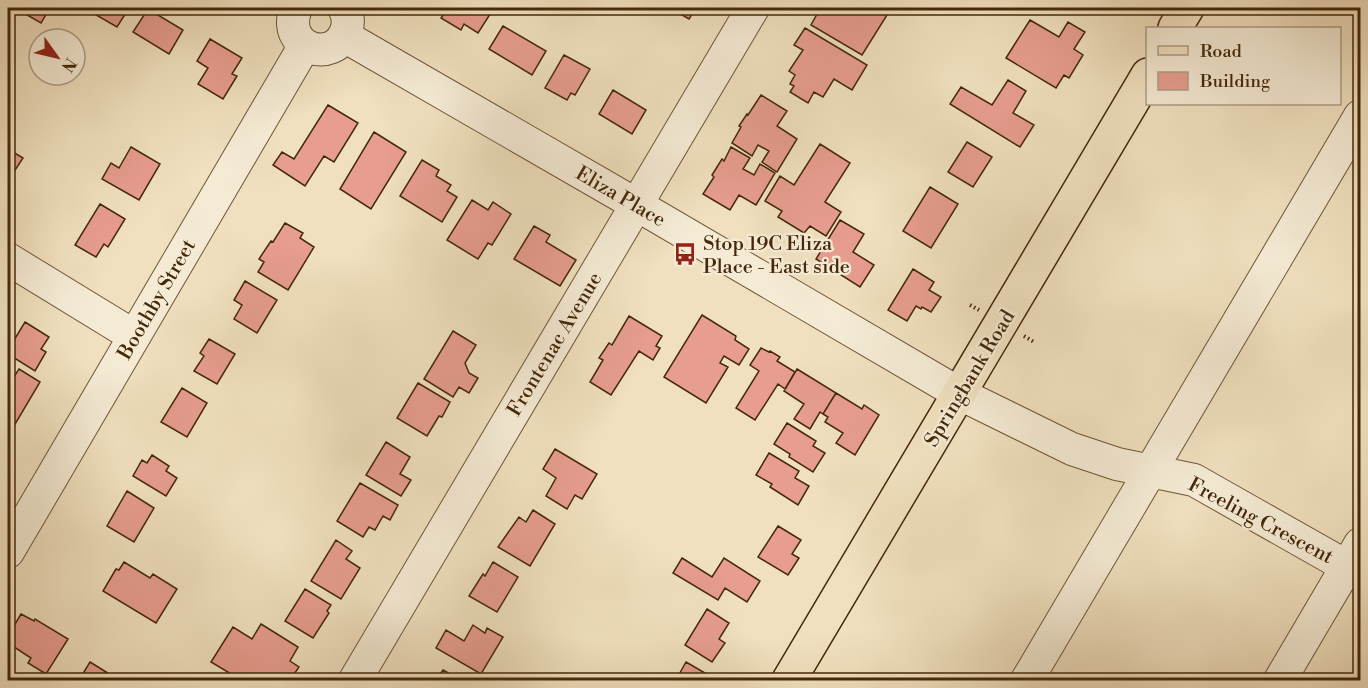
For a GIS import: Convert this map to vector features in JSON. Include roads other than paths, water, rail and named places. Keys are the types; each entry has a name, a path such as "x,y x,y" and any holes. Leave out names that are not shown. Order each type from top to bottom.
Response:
{"main road":[{"path":"1176,27 1187,8"},
{"name":"Springbank Road","path":"789,681 1146,78"}],"street":[{"path":"296,8 292,24 294,32 305,45 313,48 322,49 338,43 344,22"},
{"name":"Frontenac Avenue","path":"355,681 753,8"},
{"name":"Eliza Place","path":"344,22 637,205 960,394"},
{"name":"Boothby Street","path":"8,552 305,45"},
{"path":"1028,681 1360,116"},
{"path":"8,260 135,336"},
{"name":"Freeling Crescent","path":"960,394 1072,449 1117,464 1194,480 1356,561"},
{"path":"1280,681 1356,561"}],"place":[{"name":"Stop 19C Eliza Place - East side","path":"685,254"}]}
